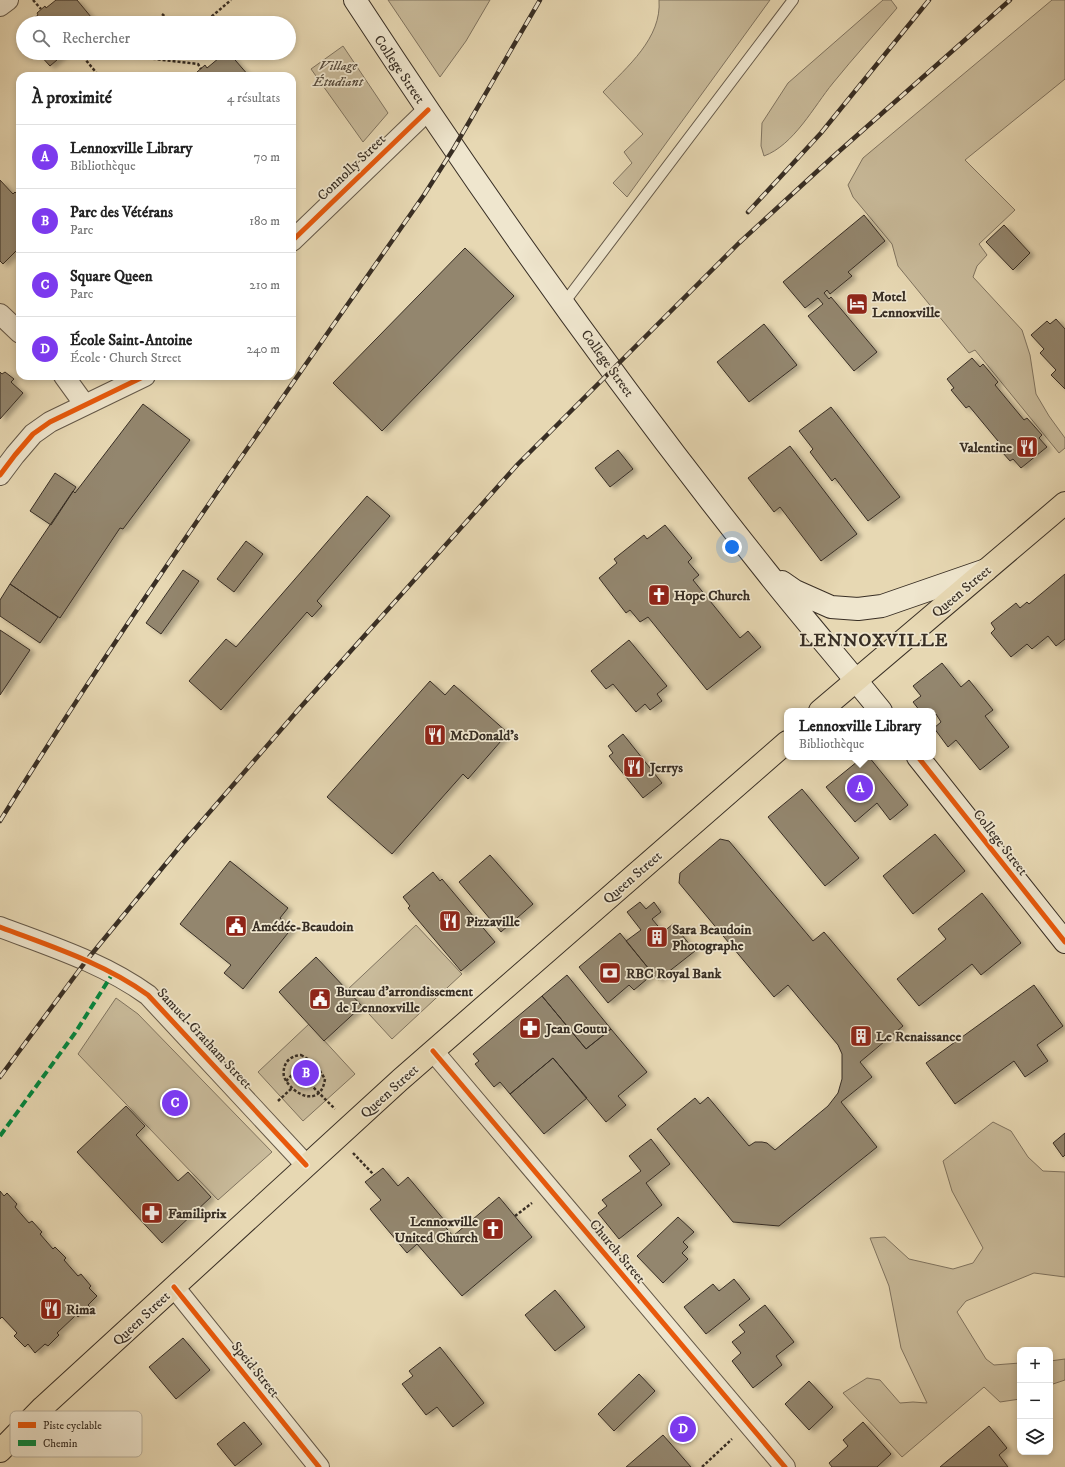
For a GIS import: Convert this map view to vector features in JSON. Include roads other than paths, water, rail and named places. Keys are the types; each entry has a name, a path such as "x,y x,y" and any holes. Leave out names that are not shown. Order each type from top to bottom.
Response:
{"main road":[{"name":"College Street","path":"355,0 428,110 612,370 766,571 879,708"},
{"name":"Queen Street","path":"823,708 1065,503"},
{"path":"766,571 795,591 815,601 831,607 858,609 882,606 986,570"},
{"name":"Queen Street","path":"39,1411 306,1165 433,1051 784,745"},
{"name":"College Street","path":"920,760 1065,942"},
{"name":"Queen Street","path":"0,1451 10,1441"}],"street":[{"path":"0,6 8,0"},
{"name":"Connolly Street","path":"296,237 428,110"},
{"path":"0,314 16,329"},
{"path":"67,380 85,405"},
{"path":"0,475 14,455 34,434 50,422 137,380"},
{"name":"Samuel-Gratham Street","path":"0,927 63,951 113,973 148,994 306,1165"},
{"name":"Church Street","path":"433,1051 785,1467"},
{"name":"Speid Street","path":"174,1287 319,1467"}],"lane":[{"path":"564,303 793,0"}],"railway":[{"path":"296,379 424,195 454,148 540,0"},
{"path":"748,212 821,133 929,0"},
{"path":"0,1077 86,961 182,844 298,710 518,464 739,243 836,154 1010,0"},
{"path":"0,821 102,662 208,505 295,380"}],"place":[{"name":"Motel Lennoxville","path":"857,304"},
{"name":"Valentine","path":"1027,447"},
{"name":"Hope Church","path":"659,595"},
{"name":"McDonald's","path":"435,735"},
{"name":"Jerrys","path":"634,767"},
{"name":"Lennoxville Library","path":"860,788"},
{"name":"Pizzaville","path":"450,921"},
{"name":"Amédée-Beaudoin","path":"236,926"},
{"name":"Sara Beaudoin Photographe","path":"657,937"},
{"name":"RBC Royal Bank","path":"610,973"},
{"name":"Bureau d'arrondissement de Lennoxville","path":"320,999"},
{"name":"Jean Coutu","path":"530,1028"},
{"name":"Le Renaissance","path":"861,1036"},
{"name":"Parc des Vétérans","path":"306,1073"},
{"name":"Square Queen","path":"175,1103"},
{"name":"Familiprix","path":"152,1213"},
{"name":"Lennoxville United Church","path":"493,1229"},
{"name":"Rima","path":"51,1309"},
{"name":"École Saint-Antoine","path":"683,1429"}],"district":[{"name":"LENNOXVILLE","path":"874,640"}],"park label":[{"name":"Village Étudiant","path":"338,74"}]}
